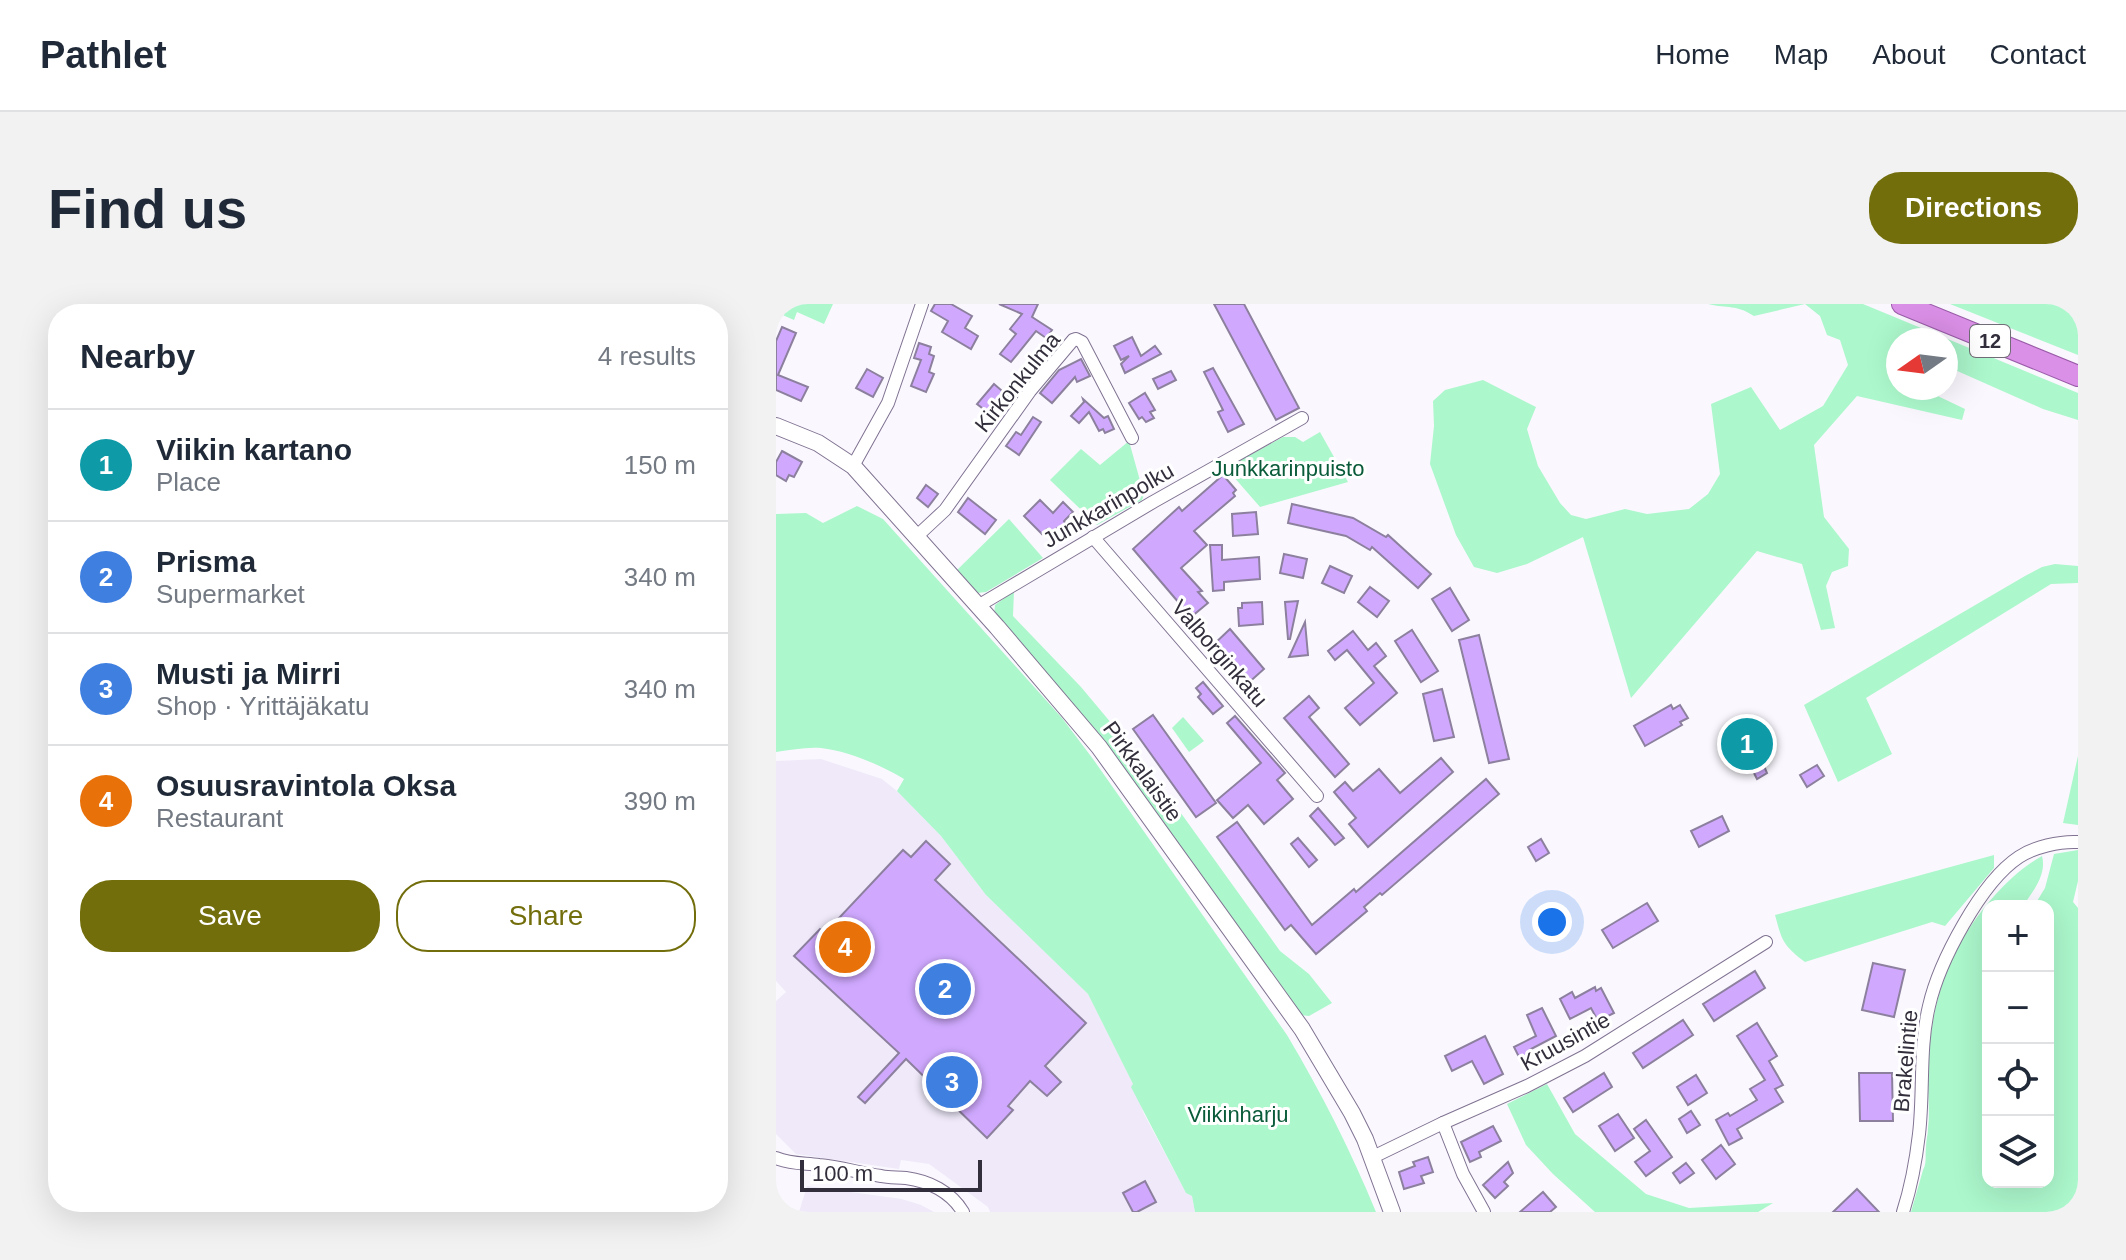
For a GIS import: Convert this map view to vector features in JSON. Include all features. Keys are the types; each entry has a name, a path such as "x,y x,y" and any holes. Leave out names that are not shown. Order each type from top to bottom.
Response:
{"highway":[{"name":"12","path":"1902,304 2078,376"}],"street":[{"path":"853,466 888,403 922,304"},
{"name":"Kirkonkulma","path":"916,537 945,510 1030,391 1073,340 1082,342 1132,438"},
{"name":"Junkkarinpolku","path":"978,606 1302,418"},
{"name":"Pirkkalaistie","path":"776,426 818,443 853,466 1099,747 1302,1029 1352,1113 1373,1157 1392,1212"},
{"name":"Valborginkatu","path":"1093,537 1317,796"},
{"name":"Brakelintie","path":"1903,1212 1919,1134 1922,1057 1928,1007 1943,963 1990,884 2020,856 2047,846 2078,842"},
{"name":"Kruusintie","path":"1373,1157 1585,1056 1766,942"},
{"path":"1443,1123 1463,1174 1484,1212"},
{"path":"776,1158 920,1182 945,1192 963,1212"}],"shaded area":[{"path":"821,759 882,779 897,791 941,836 986,895 1088,994 1133,1084 1144,1114 1186,1193 1192,1196 1195,1212 990,1212 988,1207 929,1164 901,1160 899,1169 796,1154 776,1134 776,1001 786,992 776,981 776,761"},
{"path":"807,1186 902,1199 934,1212 799,1212"}],"green space":[{"path":"776,304 833,304 824,324 797,312 794,320 778,313 776,317"},
{"path":"1708,304 1805,304 1754,316 1737,308"},
{"path":"1805,304 1863,304 1921,328 1886,328 1886,400 1946,400 1965,409 1962,420 1857,396 1814,445 1824,517 1849,549 1848,566 1832,572 1826,586 1835,628 1821,630 1802,564 1757,551 1631,698 1583,537 1527,564 1497,573 1474,567 1456,535 1430,464 1433,401 1445,390 1483,380 1536,407 1527,429 1538,466 1560,503 1571,515 1586,519 1625,509 1647,514 1689,509 1708,494 1720,474 1711,404 1751,387 1780,430 1823,406 1848,365 1840,340 1827,335 1820,316"},
{"path":"1950,304 2078,304 2078,355"},
{"path":"1958,343 2078,393 2078,420 2043,409 1958,371"},
{"name":"Junkkarinpuisto","path":"1320,432 1348,482 1260,507 1226,468 1283,437 1295,437 1303,442"},
{"path":"1129,441 1144,495 1142,500 1097,525 1050,480 1081,449 1100,465"},
{"name":"Viikinharju","path":"857,506 883,519 1062,718 1093,759 1287,1035 1335,1122 1376,1212 1195,1212 1192,1196 1186,1193 1131,1087 1133,1084 1088,994 986,895 941,836 897,791 904,779 842,752 810,748 776,752 776,514 806,513 823,523"},
{"path":"1009,519 1043,558 986,592 977,593 955,572"},
{"path":"2055,564 2078,566 2078,583 2051,584 1866,698 1892,754 1838,782 1804,705 2025,576"},
{"path":"1014,591 1013,616 1117,730 1280,951 1309,974 1332,1003 1309,1016 1300,1015 994,616 995,605"},
{"path":"1183,717 1204,741 1189,752 1172,728"},
{"path":"2078,756 2078,825 2063,823"},
{"path":"2078,850 2078,881 2073,902 2078,908 2078,1212 1911,1212 1925,1162 1929,1054 1937,1004 1953,958 1982,910 1982,1188 2054,1188 2054,900 2038,900 2045,888 2054,854"},
{"path":"1994,855 1994,868 1945,926 1932,922 1805,962 1784,942 1775,915"},
{"path":"2042,856 2043,870 2027,900 1991,900 2011,879"},
{"path":"1547,1084 1575,1134 1646,1194 1689,1208 1773,1203 1758,1212 1595,1212 1526,1145 1507,1104"}],"building":[{"path":"935,304 951,304 972,316 965,328 978,336 971,349 942,332 948,321 931,311"},
{"path":"999,304 1038,304 1032,317 1052,330 1046,338 1036,331 1011,362 1000,354 1016,334 1010,329 1022,314"},
{"path":"1214,304 1244,304 1299,408 1276,420"},
{"path":"782,327 796,333 778,375 808,387 801,401 776,390 776,341"},
{"path":"1132,337 1141,356 1155,346 1161,354 1125,373 1121,364 1129,356 1121,360 1114,346"},
{"path":"919,343 931,347 929,354 934,356 929,372 934,374 926,392 911,386 921,360 914,358"},
{"path":"1081,359 1090,376 1077,382 1075,377 1052,403 1040,393 1059,370"},
{"path":"1213,368 1244,424 1228,432 1218,412 1223,410 1204,372"},
{"path":"867,369 883,378 873,397 856,388"},
{"path":"1171,371 1176,380 1158,389 1153,379"},
{"path":"994,384 1008,396 991,415 977,404"},
{"path":"1145,393 1155,410 1150,412 1154,418 1146,422 1142,417 1139,419 1129,403"},
{"path":"1083,399 1104,418 1108,416 1114,429 1105,433 1103,429 1099,431 1089,412 1079,423 1071,416 1084,402"},
{"path":"1033,417 1041,422 1019,455 1006,446 1016,432 1021,435"},
{"path":"782,451 802,462 794,477 789,475 786,481 776,475 776,462"},
{"path":"1223,475 1236,490 1233,493 1235,496 1194,531 1207,545 1181,568 1202,591 1198,592 1208,603 1191,617 1133,549 1179,507 1182,511"},
{"path":"926,485 938,494 928,507 917,498"},
{"path":"968,498 996,520 985,534 958,512"},
{"path":"1040,500 1053,513 1063,502 1073,512 1064,521 1073,534 1064,540 1057,528 1051,534 1047,529 1042,534 1024,516"},
{"path":"1292,504 1353,518 1386,537 1388,535 1431,574 1418,588 1372,547 1370,550 1346,536 1288,523"},
{"path":"1256,512 1258,534 1233,536 1232,514"},
{"path":"1210,545 1222,545 1222,560 1259,557 1260,579 1224,582 1224,590 1213,591"},
{"path":"1284,554 1307,559 1303,578 1280,573"},
{"path":"1330,566 1352,576 1344,593 1322,583"},
{"path":"1370,587 1389,601 1377,617 1358,602"},
{"path":"1450,588 1469,620 1452,631 1432,599"},
{"path":"1298,601 1290,639 1288,639 1285,602"},
{"path":"1262,602 1263,624 1239,626 1238,608 1242,608 1242,603"},
{"path":"1305,622 1308,655 1289,657"},
{"path":"1230,629 1264,669 1246,685 1212,646"},
{"path":"1412,630 1438,671 1421,682 1395,641"},
{"path":"1353,631 1368,650 1376,643 1386,656 1374,666 1397,693 1360,725 1345,708 1374,683 1347,650 1335,660 1328,651"},
{"path":"1479,635 1509,759 1489,763 1459,640"},
{"path":"1203,682 1223,706 1213,714 1198,697 1201,694 1196,688"},
{"path":"1442,689 1454,737 1434,741 1423,694"},
{"path":"1309,696 1319,708 1309,717 1349,764 1335,777 1284,718"},
{"path":"1671,705 1673,709 1680,705 1688,718 1680,722 1682,725 1645,746 1634,726"},
{"path":"1153,715 1216,803 1196,817 1133,729"},
{"path":"1235,716 1285,773 1277,780 1293,799 1264,824 1248,805 1233,818 1217,800 1261,763 1227,723"},
{"path":"1745,719 1768,758 1762,761 1767,773 1757,779 1726,730"},
{"path":"1441,758 1453,772 1368,847 1349,824 1356,818 1334,792 1345,782 1353,791 1379,769 1400,793"},
{"path":"1817,765 1824,776 1807,787 1800,775"},
{"path":"1486,779 1499,794 1382,895 1380,893 1364,907 1367,911 1316,954 1291,925 1285,930 1217,837 1237,822 1312,925 1354,889 1356,892"},
{"path":"1318,808 1344,838 1335,845 1310,816"},
{"path":"1722,816 1729,831 1699,847 1691,831"},
{"path":"1298,838 1317,860 1309,867 1291,844"},
{"path":"1541,839 1549,853 1536,861 1528,847"},
{"path":"926,841 950,864 935,880 1086,1023 1045,1066 1061,1082 1047,1096 1030,1081 1008,1106 1013,1110 987,1138 906,1059 865,1103 858,1097 899,1053 794,956 820,929 825,933 903,850 911,857"},
{"path":"1647,903 1658,921 1613,948 1602,930"},
{"path":"1873,963 1905,970 1894,1017 1862,1010"},
{"path":"1755,971 1765,988 1714,1021 1703,1004"},
{"path":"1595,987 1596,991 1601,988 1614,1013 1598,1021 1591,1008 1570,1019 1560,999 1572,992 1575,998"},
{"path":"1542,1008 1556,1036 1531,1049 1533,1054 1521,1061 1514,1047 1536,1036 1527,1015"},
{"path":"1683,1020 1693,1035 1643,1068 1633,1053"},
{"path":"1757,1023 1777,1056 1769,1061 1783,1085 1775,1089 1783,1102 1737,1129 1742,1138 1729,1145 1716,1120 1728,1113 1730,1116 1757,1100 1750,1089 1765,1080 1737,1036"},
{"path":"1485,1036 1503,1074 1484,1084 1472,1061 1452,1071 1445,1056"},
{"path":"1604,1073 1612,1087 1573,1112 1564,1098"},
{"path":"1859,1073 1892,1073 1893,1121 1860,1121"},
{"path":"1696,1075 1707,1093 1688,1105 1677,1087"},
{"path":"1691,1111 1700,1125 1687,1133 1679,1119"},
{"path":"1618,1114 1634,1138 1615,1151 1599,1126"},
{"path":"1646,1120 1672,1157 1646,1176 1635,1162 1650,1151 1634,1129"},
{"path":"1493,1126 1501,1141 1479,1152 1481,1157 1470,1162 1461,1142"},
{"path":"1721,1145 1735,1164 1716,1179 1702,1160"},
{"path":"1428,1157 1433,1172 1421,1176 1424,1183 1404,1189 1399,1172 1415,1166 1413,1162"},
{"path":"1508,1162 1513,1173 1504,1182 1508,1186 1495,1198 1483,1185"},
{"path":"1686,1163 1694,1173 1680,1183 1673,1173"},
{"path":"1145,1181 1156,1202 1133,1212 1123,1193"},
{"path":"1857,1189 1879,1212 1833,1212"},
{"path":"1543,1192 1556,1207 1550,1212 1520,1212"}],"place":[{"name":"Viikin kartano","path":"1747,744"},
{"name":"Osuusravintola Oksa","path":"845,947"},
{"name":"Prisma","path":"945,989"},
{"name":"Musti ja Mirri","path":"952,1082"}]}
